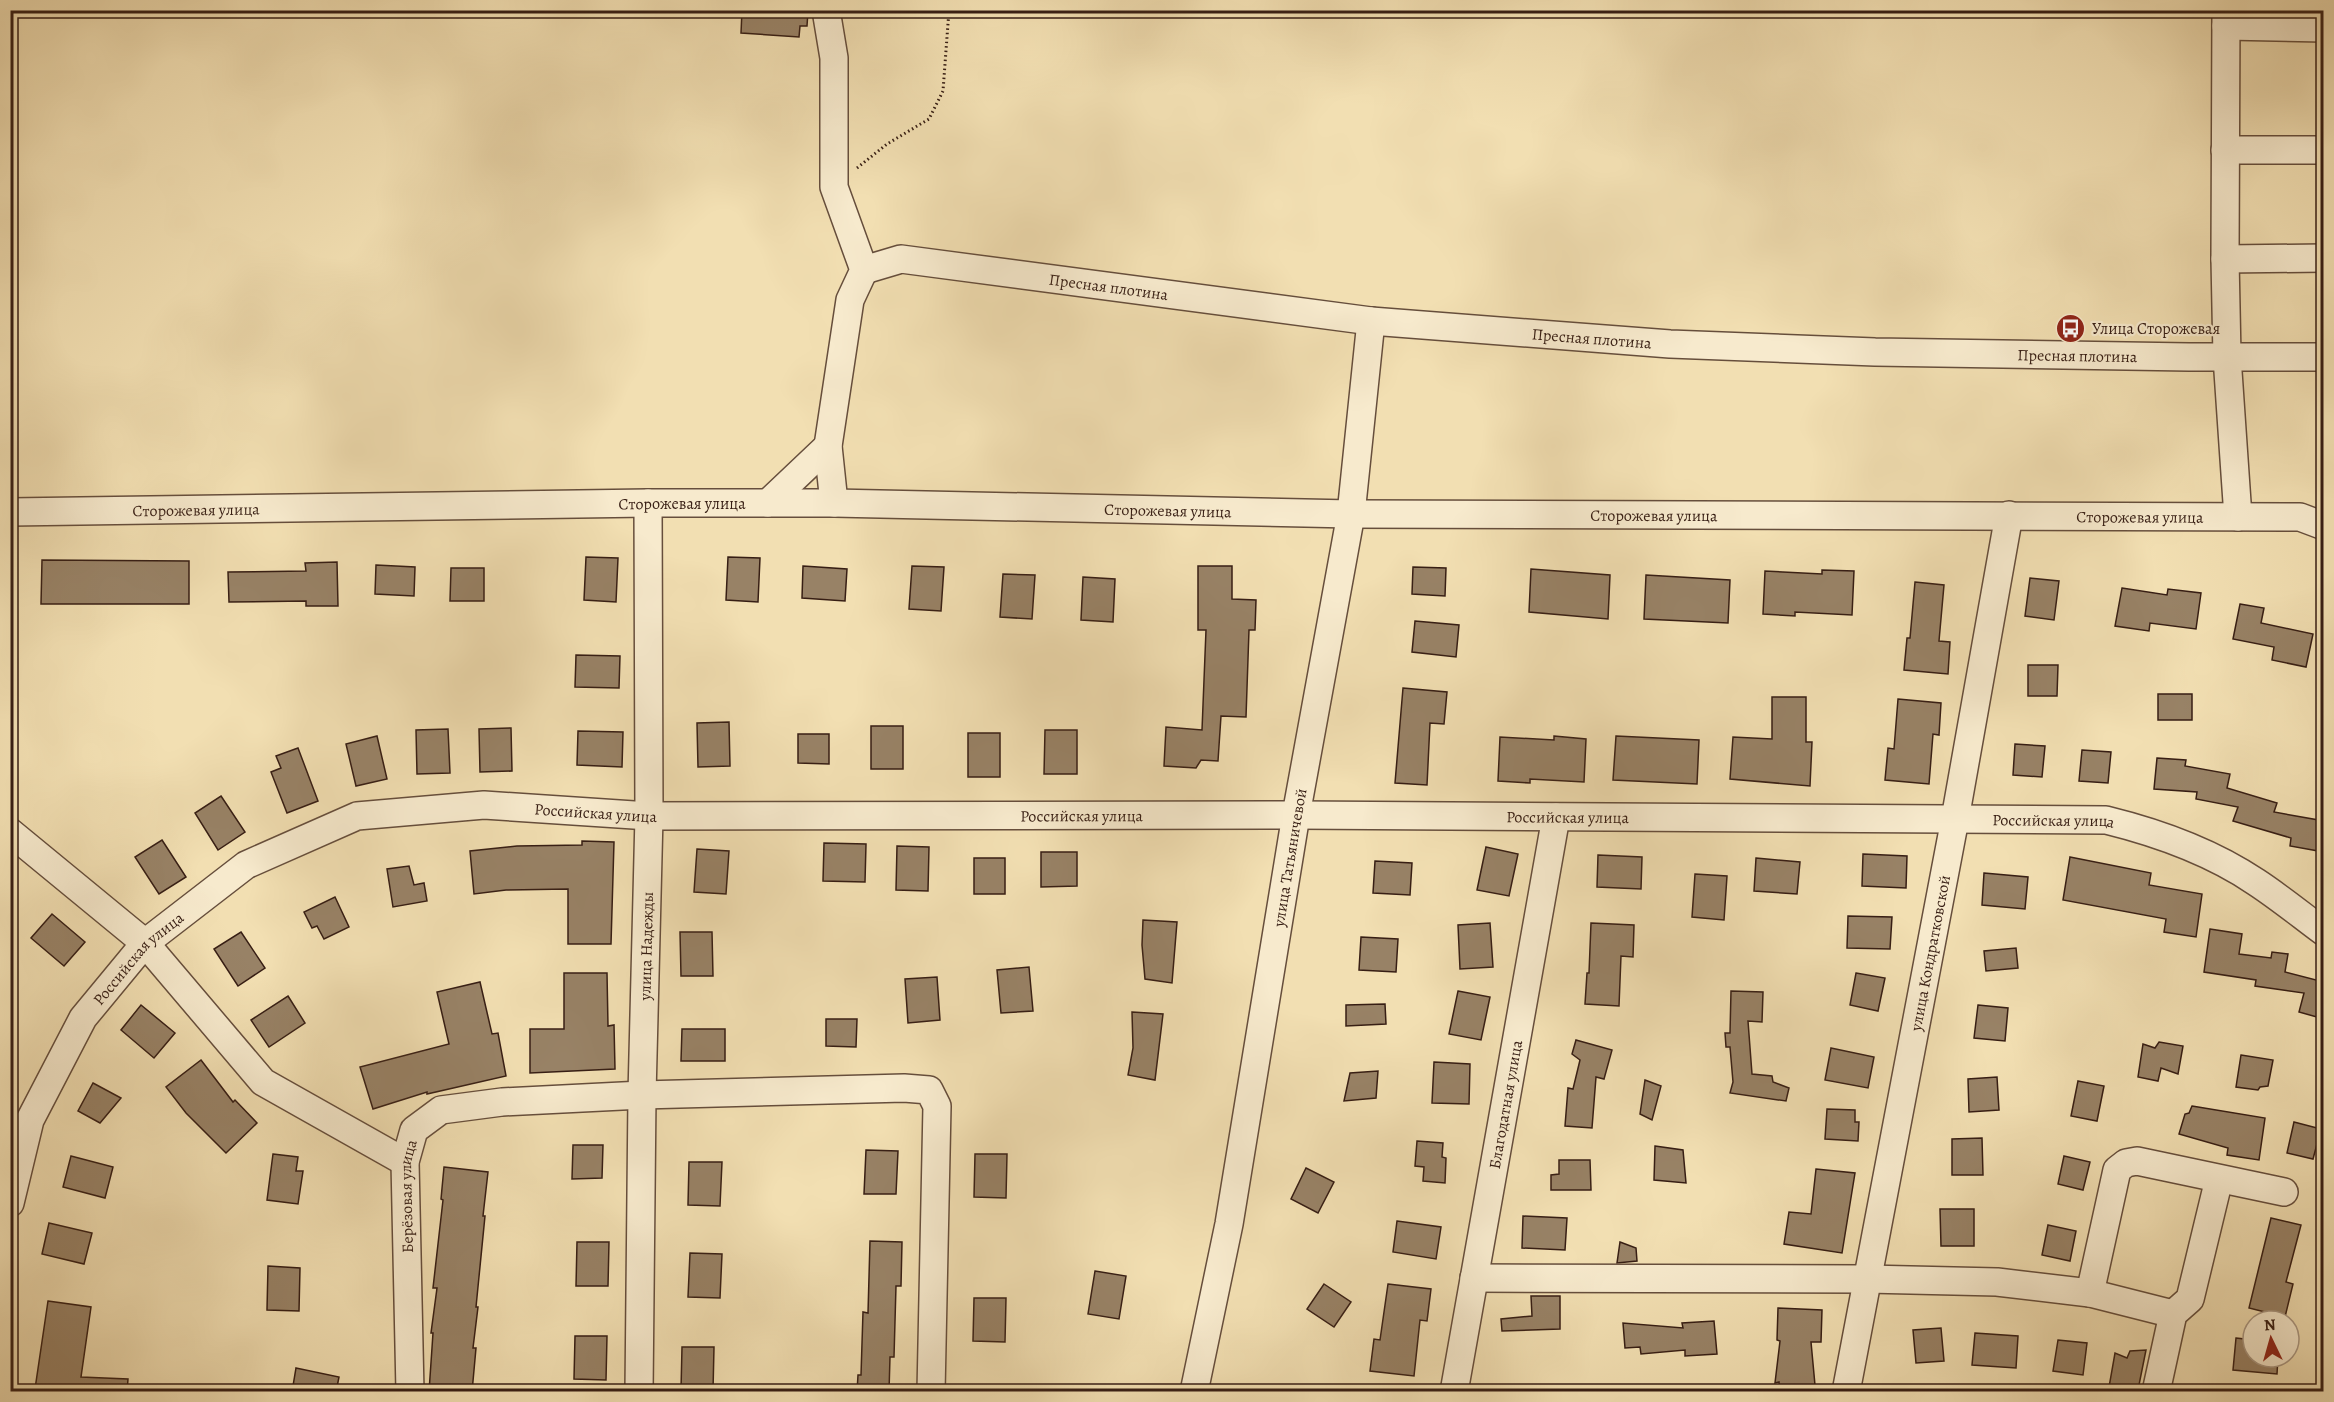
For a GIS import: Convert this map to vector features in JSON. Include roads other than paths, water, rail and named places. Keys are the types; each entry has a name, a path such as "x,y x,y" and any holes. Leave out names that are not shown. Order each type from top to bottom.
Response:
{"street":[{"path":"826,10 834,58 834,187 864,270 850,300 828,446 834,503"},
{"path":"2238,517 2226,357 2226,18 2324,28"},
{"path":"2225,150 2324,150"},
{"path":"2225,259 2324,258"},
{"name":"Пресная плотина","path":"864,270 901,259 1371,321 1670,344 1875,352 2324,357"},
{"name":"улица Татьяничевой","path":"1194,1392 1229,1224 1296,815 1351,514 1371,321"},
{"path":"768,503 828,446"},
{"name":"Сторожевая улица","path":"10,512 648,503 834,503 1351,514 2300,517 2324,526"},
{"name":"улица Надежды","path":"639,1392 642,1095 649,816 648,503"},
{"name":"улица Кондратковской","path":"1846,1392 2009,515"},
{"name":"Российская улица","path":"10,1203 30,1120 83,1017 145,943 246,865 357,816 484,805 649,816 1296,815 2106,820 2154,832 2207,854 2256,881 2324,932"},
{"name":"Благодатная улица","path":"1454,1392 1556,817"},
{"path":"14,841 145,943 263,1082 405,1162"},
{"name":"Берёзовая улица","path":"410,1392 405,1162 414,1130 441,1110 502,1102 642,1095 904,1088 929,1090 937,1106 932,1392"},
{"path":"2090,1293 2117,1170 2126,1162 2138,1161 2284,1192"},
{"path":"2156,1392 2173,1314 2190,1299 2219,1179"},
{"path":"1474,1278 1867,1279 1997,1282 2090,1293 2173,1314"}],"place":[{"name":"Улица Сторожевая","path":"2071,328"}]}
